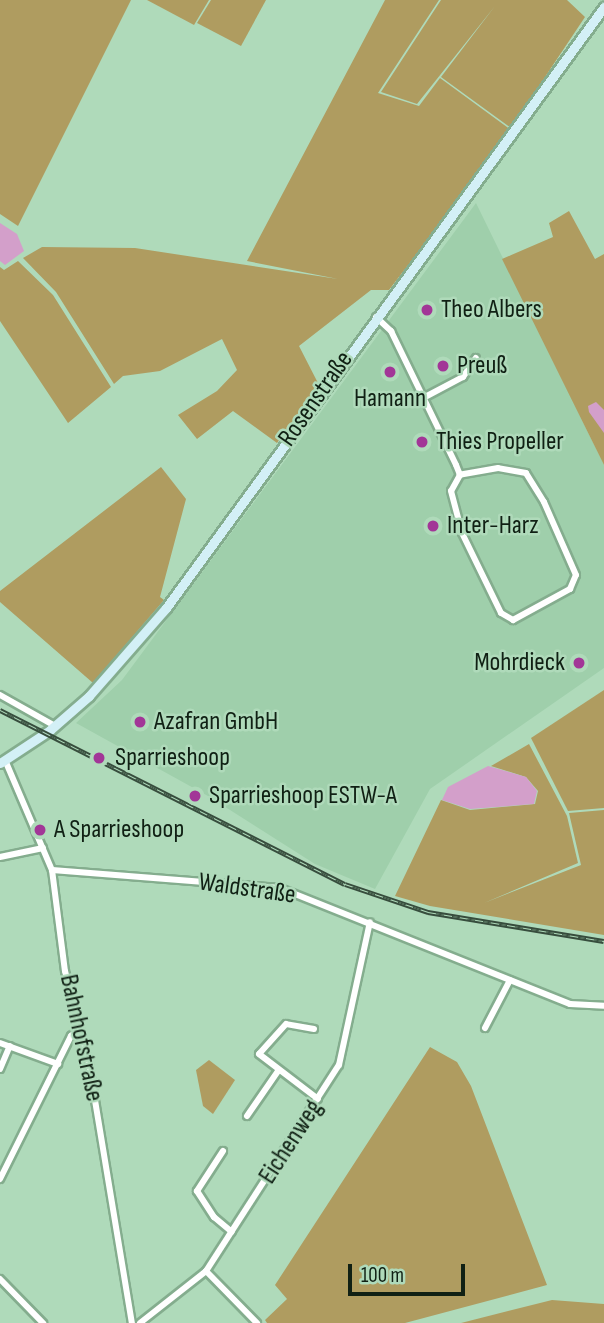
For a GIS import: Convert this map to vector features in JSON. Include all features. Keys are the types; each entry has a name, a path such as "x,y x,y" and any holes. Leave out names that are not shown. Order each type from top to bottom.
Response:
{"main road":[{"name":"Rosenstraße","path":"3,761 55,726 114,671 166,608 375,316 604,7"}],"street":[{"path":"375,316 391,331 425,397 460,475"},
{"path":"425,397 463,377 476,358"},
{"path":"498,468 526,473 544,502 576,575 570,589 513,620 501,612 463,533 451,491 460,475 498,468"},
{"path":"0,695 55,726"},
{"name":"Bahnhofstraße","path":"3,761 52,870 65,971 80,1029 132,1323"},
{"path":"0,857 43,848"},
{"name":"Waldstraße","path":"52,870 280,888 570,1004 604,1006"},
{"name":"Eichenweg","path":"141,1323 206,1271 318,1099 346,1049 370,922"},
{"path":"485,1028 510,980"},
{"path":"314,1029 286,1024 276,1030 259,1054 318,1099"},
{"path":"0,1179 71,1036 80,1029"},
{"path":"0,1043 58,1064"},
{"path":"0,1069 10,1046"},
{"path":"247,1116 278,1071"},
{"path":"223,1152 197,1191 214,1217 232,1232"},
{"path":"206,1271 257,1323"},
{"path":"0,1279 43,1323"}],"shaded area":[{"path":"0,0 131,0 18,226 0,214"},
{"path":"147,0 209,0 194,25"},
{"path":"211,0 266,0 241,46 197,23"},
{"path":"385,0 439,0 378,93 419,106 440,78 511,130 389,290 371,290 299,346 319,385 277,443 233,411 197,439 178,415 217,391 237,370 222,339 160,371 123,376 114,384 56,292 23,258 42,247 135,248 338,279 247,261"},
{"path":"441,0 567,0 585,17 511,128 441,77 495,6 417,104 381,92"},
{"path":"476,203 604,465 604,668 430,789 375,889 315,864 208,796 76,723 122,680"},
{"path":"569,211 595,259 604,254 604,465 502,259 553,237 549,223"},
{"path":"0,223 17,234 24,251 5,265 0,261"},
{"path":"18,261 53,295 111,387 68,423 0,321 0,267 4,270"},
{"path":"596,402 604,410 604,433 589,412 588,406"},
{"path":"161,467 186,499 160,597 164,600 93,683 0,602 0,591"},
{"path":"604,690 604,808 568,811 531,738"},
{"path":"529,744 567,816 578,863 484,903 581,865 569,813 604,810 604,935 430,906 395,896 441,800 470,810 535,804 538,791 526,777 491,766"},
{"path":"488,766 526,777 537,791 534,804 470,809 442,800 448,787"},
{"path":"430,1047 457,1062 471,1086 547,1285 405,1323 267,1323 265,1320 287,1299 275,1285"},
{"path":"209,1060 235,1080 213,1114 203,1106 196,1070"},
{"path":"552,1300 604,1304 604,1323 461,1323"}],"railway":[{"path":"0,710 345,884 428,912 604,941"}],"place":[{"name":"Theo Albers","path":"427,310"},
{"name":"Preuß","path":"443,366"},
{"name":"Hamann","path":"390,372"},
{"name":"Thies Propeller","path":"422,442"},
{"name":"Inter-Harz","path":"433,526"},
{"name":"Mohrdieck","path":"579,663"},
{"name":"Azafran GmbH","path":"140,722"},
{"name":"Sparrieshoop","path":"99,758"},
{"name":"Sparrieshoop ESTW-A","path":"195,796"},
{"name":"A Sparrieshoop","path":"40,830"}]}
